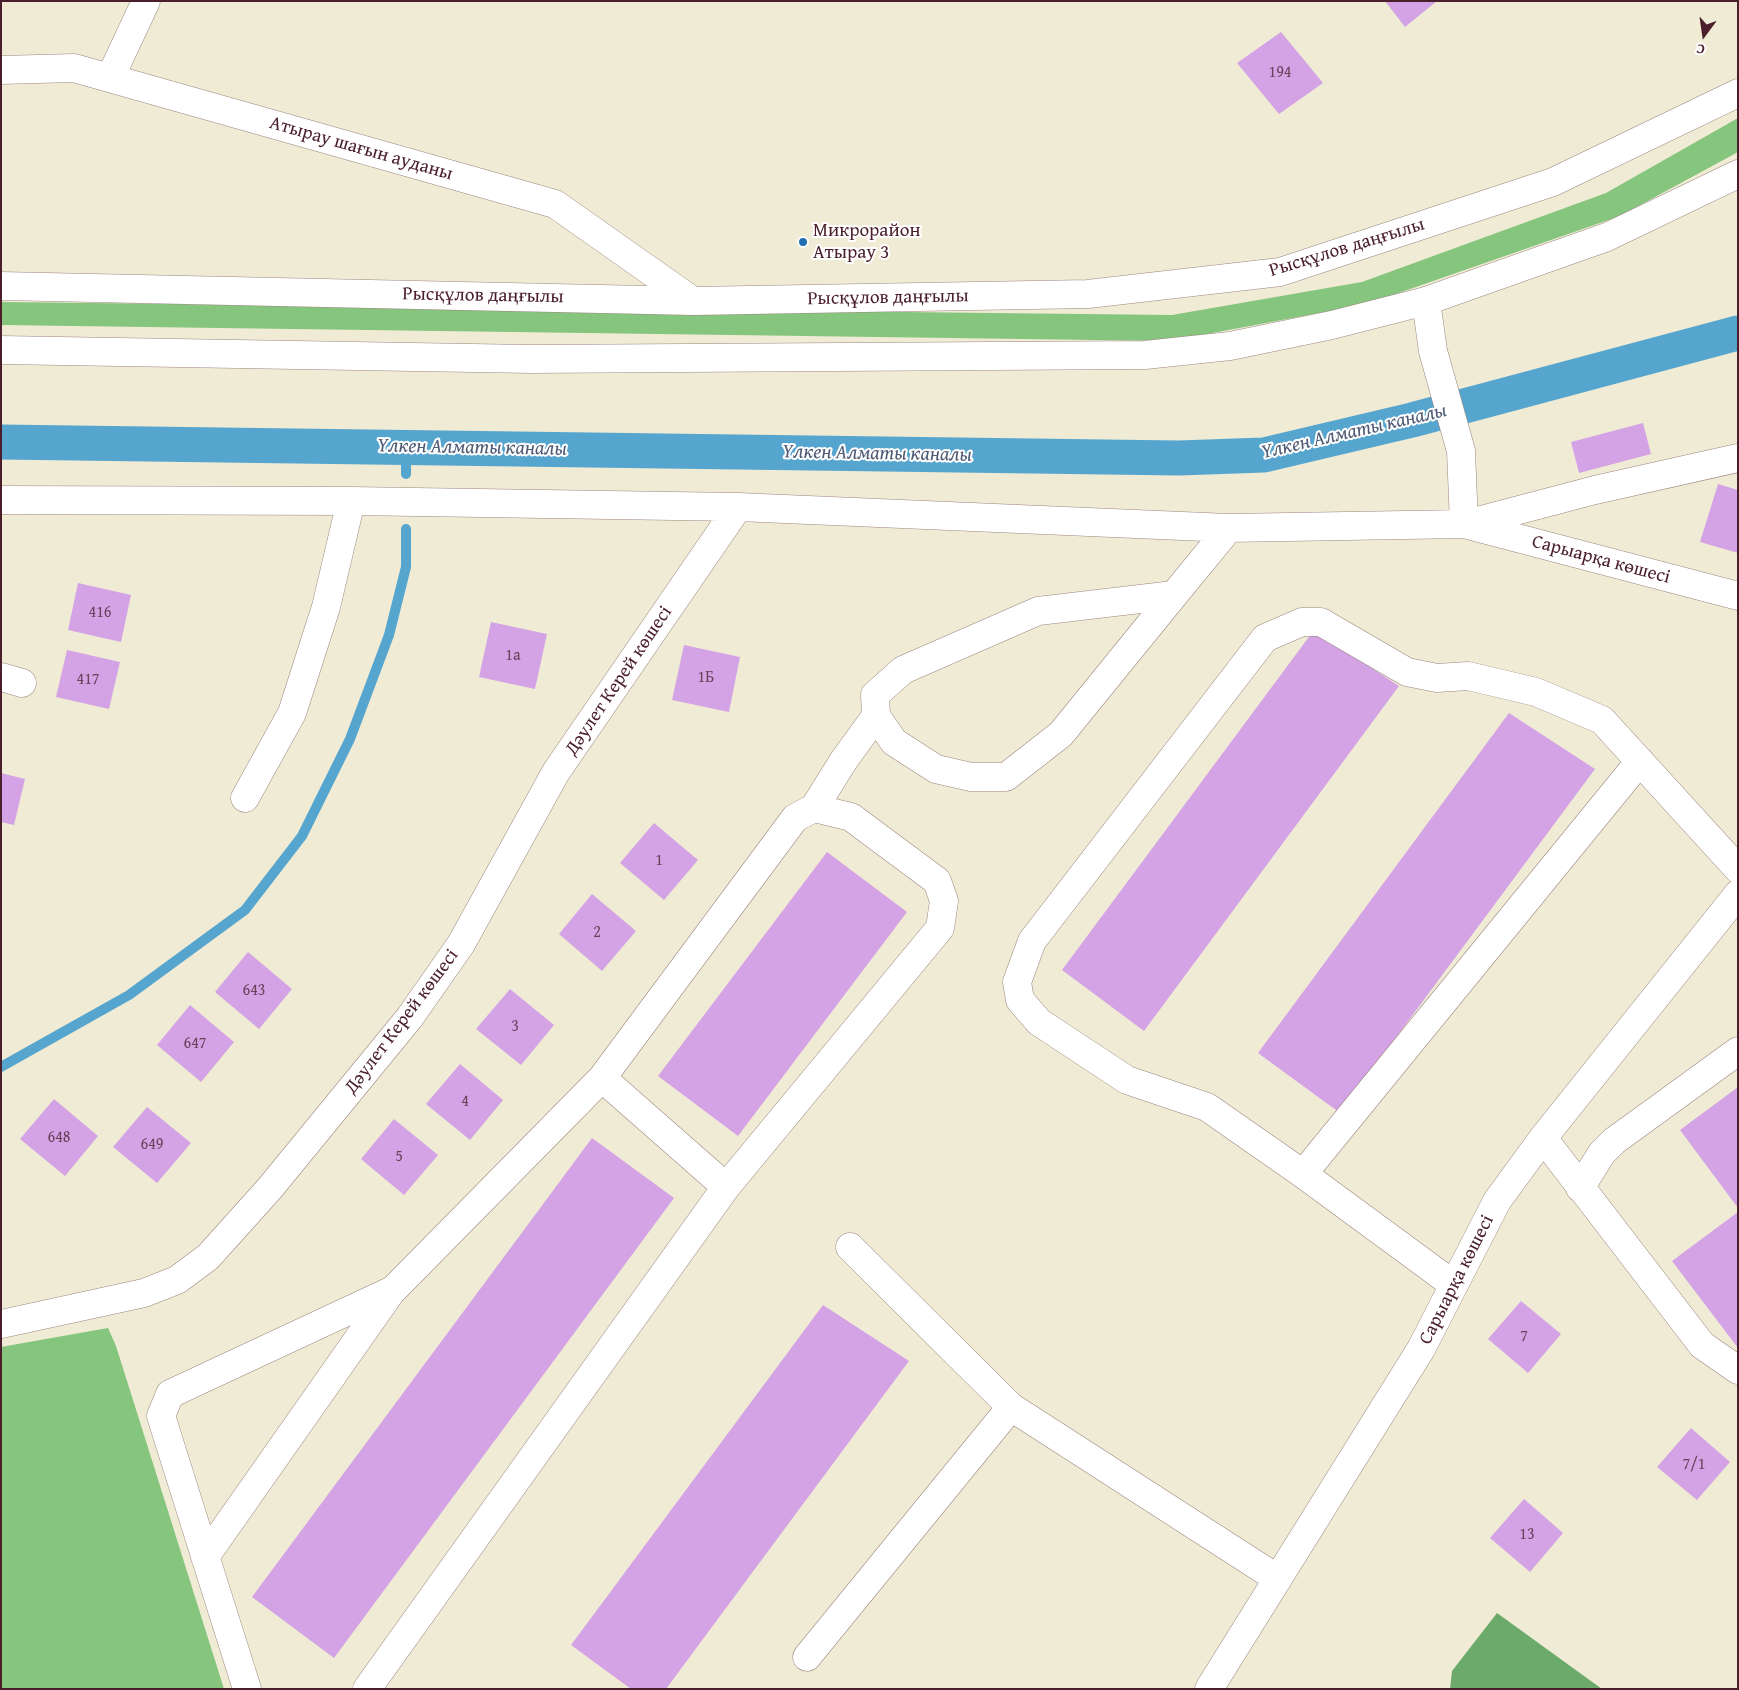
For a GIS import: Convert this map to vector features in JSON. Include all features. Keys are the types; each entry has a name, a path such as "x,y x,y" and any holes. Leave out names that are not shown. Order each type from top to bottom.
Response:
{"street":[{"path":"110,78 146,1"},
{"name":"Атырау шағын ауданы","path":"1,70 74,68 554,204 694,301"},
{"name":"Рысқұлов даңғылы","path":"1,286 694,301 1088,294 1280,272 1553,182 1738,93"},
{"path":"1,350 532,359 1145,356 1230,346 1332,325 1426,301 1607,237 1738,174"},
{"path":"1426,301 1433,351 1461,452 1464,524"},
{"path":"1,500 351,501 738,507 1229,528 1464,524 1595,490 1738,458"},
{"path":"245,798 292,713 326,607 351,501"},
{"name":"Дәулет Керей көшесі","path":"1,1324 144,1293 177,1280 215,1250 270,1188 410,1017 461,944 556,772 738,507"},
{"name":"Сарыарқа көшесі","path":"1464,524 1738,596"},
{"path":"1174,595 1038,611 903,670 875,695 876,716 894,742 936,769 971,777 1006,777 1061,734 1229,528"},
{"path":"1454,1285 1303,1174 1207,1107 1127,1080 1039,1022 1020,1000 1016,982 1032,941 1265,638 1302,622 1321,622 1407,672 1437,678 1468,676 1536,692 1602,720 1738,868"},
{"path":"205,1556 393,1290 602,1078 795,818 814,808 844,760 876,716"},
{"path":"1303,1174 1640,761"},
{"path":"367,1689 726,1187 940,928 944,902 937,881 851,817 814,808"},
{"name":"Сарыарқа көшесі","path":"1209,1689 1421,1349 1497,1201 1543,1138 1738,894"},
{"path":"1580,1188 1602,1154 1614,1141 1738,1051"},
{"path":"602,1078 726,1187"},
{"path":"1543,1138 1702,1345 1738,1370"},
{"path":"850,1247 1011,1407 1278,1580"},
{"path":"246,1689 161,1416 170,1394 393,1290"},
{"path":"807,1656 1011,1407"}],"green space":[{"path":"1738,118 1738,152 1620,216 1367,304 1170,341 1,325 1,302 1172,315 1362,282 1606,193"},
{"path":"108,1328 116,1346 224,1689 1,1689 1,1347"},
{"path":"1497,1613 1602,1689 1450,1689 1452,1671"}],"building":[{"path":"1385,1 1437,1 1405,27"},
{"path":"1281,32 1323,83 1279,114 1237,63"},
{"path":"1643,423 1651,454 1579,473 1571,442"},
{"path":"1718,484 1738,490 1738,553 1700,542"},
{"path":"78,583 131,595 121,642 68,630"},
{"path":"491,622 547,634 535,689 479,677"},
{"path":"1314,630 1399,686 1144,1031 1062,970"},
{"path":"684,645 740,657 729,712 672,700"},
{"path":"67,650 120,662 109,709 56,697"},
{"path":"1509,713 1595,769 1340,1113 1258,1053"},
{"path":"1,773 25,779 14,825 1,822"},
{"path":"654,823 698,860 664,900 620,863"},
{"path":"827,852 907,912 738,1136 658,1076"},
{"path":"592,894 636,931 602,971 559,934"},
{"path":"248,952 292,989 259,1029 215,992"},
{"path":"510,989 554,1025 521,1065 476,1029"},
{"path":"190,1005 234,1042 201,1082 157,1045"},
{"path":"460,1064 503,1100 470,1140 426,1104"},
{"path":"1738,1087 1738,1208 1680,1130"},
{"path":"54,1099 98,1136 65,1176 20,1139"},
{"path":"147,1107 191,1143 157,1183 113,1147"},
{"path":"394,1119 438,1155 404,1195 361,1159"},
{"path":"592,1138 674,1198 334,1658 252,1597"},
{"path":"1738,1212 1738,1348 1672,1261"},
{"path":"1521,1301 1561,1334 1528,1373 1488,1339"},
{"path":"823,1305 909,1361 666,1689 631,1689 571,1645"},
{"path":"1691,1428 1730,1462 1697,1500 1657,1467"},
{"path":"1524,1499 1563,1533 1530,1572 1490,1538"}],"waterway":[{"name":"Үлкен Алматы каналы","path":"1,442 1179,458 1264,455 1412,420 1738,333"},
{"path":"406,447 406,474"},
{"path":"1,1067 129,995 245,910 302,836 350,739 389,635 406,567 406,529"}],"place":[{"name":"Микрорайон Атырау 3","path":"803,242"}]}
